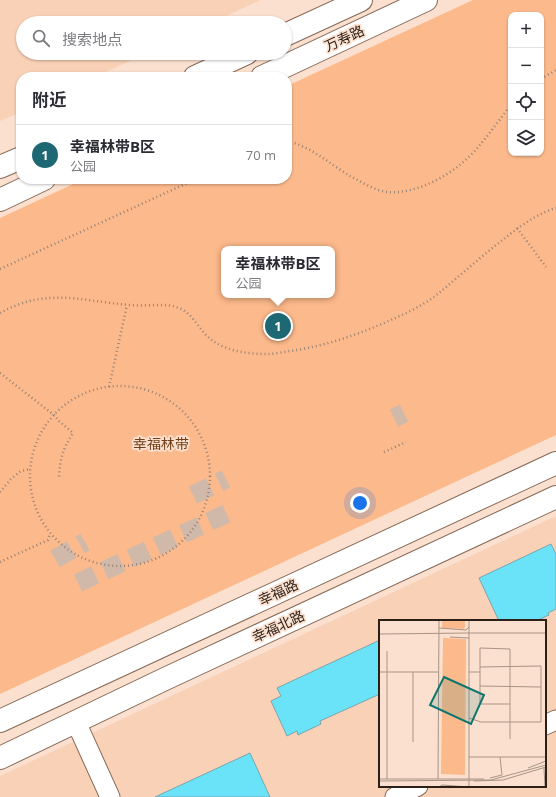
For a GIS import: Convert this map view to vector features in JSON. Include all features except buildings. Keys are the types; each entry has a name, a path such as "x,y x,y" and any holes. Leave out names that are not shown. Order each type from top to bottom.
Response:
{"main road":[{"path":"292,32 361,0"},
{"name":"万寿路","path":"273,72 426,0"},
{"path":"206,72 232,60"},
{"path":"0,167 16,160"},
{"path":"0,200 34,184"},
{"name":"幸福路","path":"0,721 556,463"},
{"name":"幸福北路","path":"0,758 556,496"}],"street":[{"path":"546,725 556,720"},
{"path":"76,722 110,797"},
{"path":"395,797 416,787"}],"path":[{"path":"544,77 556,70"},
{"path":"292,142 310,150 340,170 370,187 385,192 402,192 431,182 459,166 479,147 508,109"},
{"path":"0,269 185,184"},
{"path":"0,313 23,302 39,298 56,297 127,305 169,306 180,308 188,314 213,341 222,347 234,350 269,354 325,344 360,333 413,310 433,297 517,228 556,208"},
{"path":"517,228 546,266"},
{"path":"109,387 127,305"},
{"path":"0,373 54,415 59,422 73,433 60,458 59,477"},
{"path":"130,386 160,395 185,414 202,440 210,467 208,496 198,523 179,545 155,560 127,566 98,564 72,553 50,534 36,510 29,479 34,448 48,421 71,400 100,388 109,387 130,386"},
{"path":"384,452 406,442"},
{"path":"0,492 11,479 21,471 31,469"},
{"path":"0,562 48,540 50,534"}],"shaded area":[{"path":"0,0 261,0 226,16 16,16 16,60 132,60 106,72 16,72 16,114 0,121"},
{"path":"556,516 556,797 0,797 0,776"}],"green space":[{"name":"幸福林带","path":"473,0 556,0 556,435 0,694 0,218 73,184 292,184 292,84"}],"tunnel":[{"path":"394,418 404,413"},
{"path":"193,495 226,479"},
{"path":"78,583 232,511"},
{"path":"55,559 85,542"}],"place":[{"name":"幸福林带B区","path":"278,326"}]}
